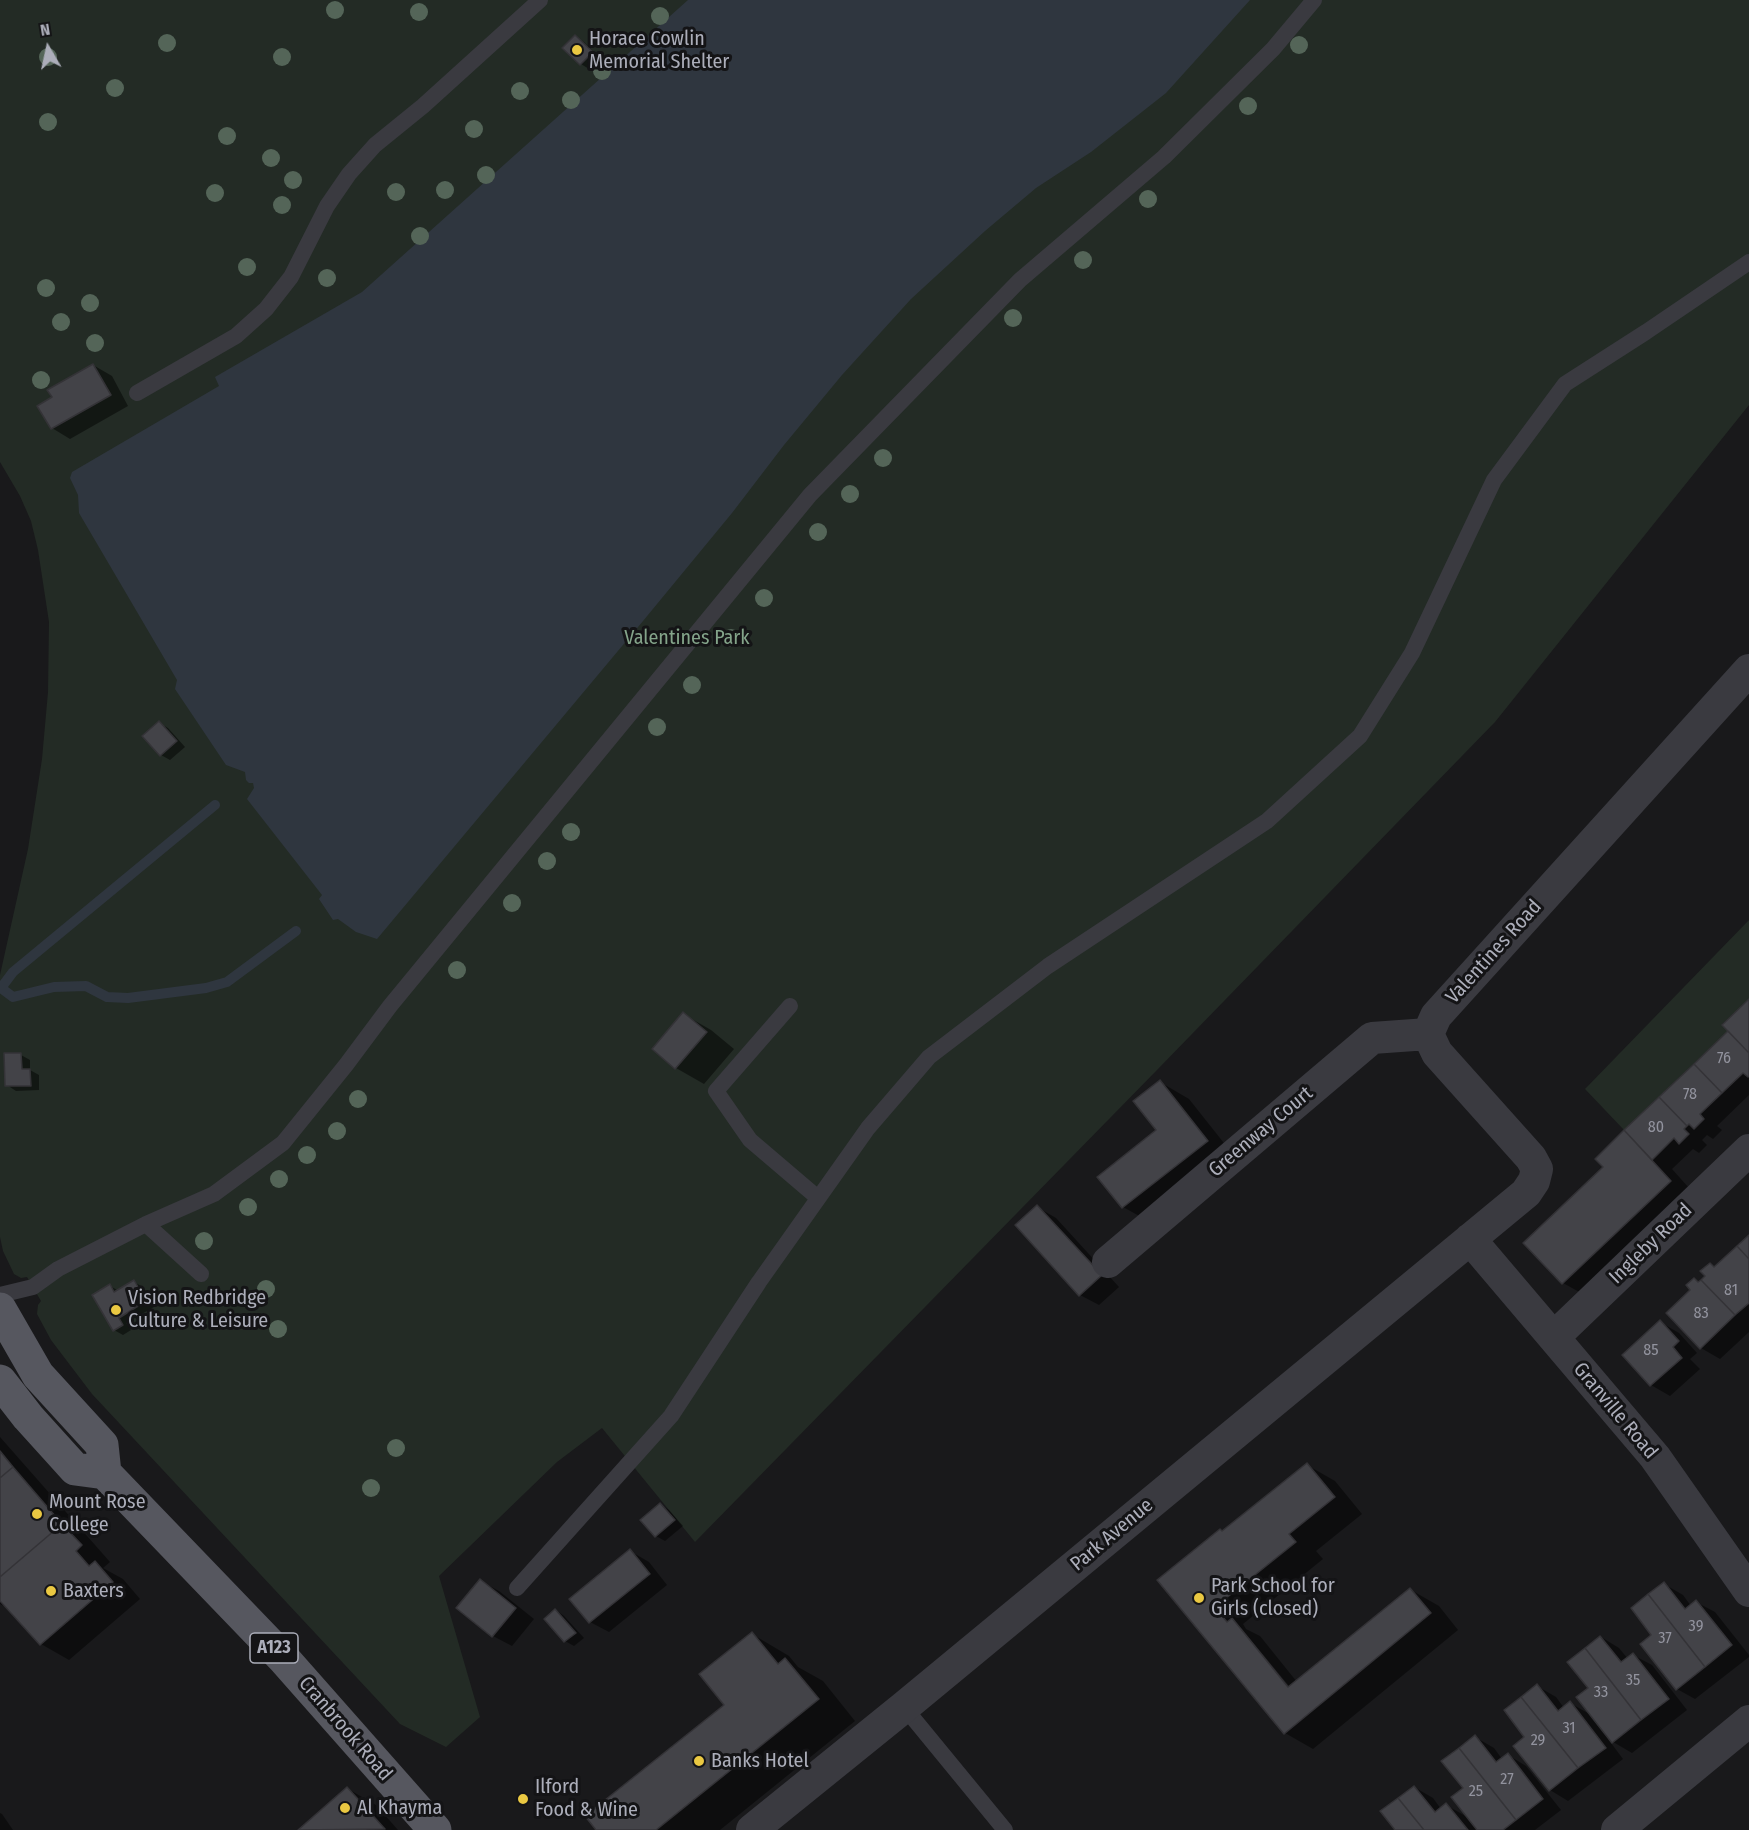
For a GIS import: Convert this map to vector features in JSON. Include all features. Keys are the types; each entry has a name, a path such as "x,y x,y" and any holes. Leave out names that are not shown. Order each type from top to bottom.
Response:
{"main road":[{"path":"0,1309 38,1375 102,1445 105,1473 75,1469 28,1418 0,1382"},
{"name":"Cranbrook Road","path":"105,1473 284,1659 435,1830"}],"street":[{"name":"Valentines Road","path":"1428,1034 1436,1016 1749,670"},
{"path":"1428,1034 1437,1053 1522,1148 1537,1169 1534,1181 1526,1193 1470,1239"},
{"name":"Greenway Court","path":"1108,1262 1372,1038 1428,1034"},
{"name":"Ingleby Road","path":"1554,1337 1749,1150"},
{"name":"Granville Road","path":"1470,1239 1655,1457 1749,1591"},
{"name":"Park Avenue","path":"752,1830 1470,1239"},
{"path":"1617,1830 1749,1721"}],"lane":[{"path":"137,393 236,336 266,309 291,277 327,206 356,167 375,146 423,106 540,0"},
{"path":"0,1295 33,1287 58,1269 146,1224 214,1194 283,1143 390,1006 810,495 1020,280 1172,149 1273,49 1314,0"},
{"path":"517,1588 671,1416 759,1282 868,1128 929,1057 1048,966 1267,821 1360,736 1412,653 1494,480 1564,384 1647,332 1749,262"},
{"path":"790,1006 716,1091 750,1140 818,1198"},
{"path":"146,1224 201,1274"},
{"path":"904,1707 1005,1830"}],"green space":[{"name":"Valentines Park","path":"0,0 1749,0 1749,405 1495,722 695,1542 602,1428 557,1462 439,1576 480,1717 446,1747 400,1724 92,1394 51,1340 37,1314 41,1301 27,1277 21,1278 14,1274 3,1251 0,1237 0,975 28,849 42,759 48,692 49,622 38,550 31,521 20,496 0,462"},
{"path":"1749,920 1749,999 1722,1024 1728,1031 1624,1130 1585,1089"}],"shaded area":[{"path":"688,0 1250,0 1166,93 1091,152 1036,188 911,299 842,375 643,621 377,939 356,932 338,919 333,920 319,899 322,895 247,799 254,788 253,783 246,780 245,772 226,765 175,689 177,680 79,513 78,495 70,478 72,472 219,386 215,377 362,292"}],"building":[{"name":"Horace Cowlin Memorial Shelter","path":"575,35 593,52 580,65 562,48"},
{"path":"93,364 111,395 51,429 37,406 52,397 47,390"},
{"path":"159,721 177,741 160,756 142,736"},
{"path":"1749,999 1749,1053 1722,1025"},
{"path":"683,1012 707,1032 675,1069 652,1049"},
{"path":"1728,1031 1749,1053 1749,1076 1743,1073 1722,1093 1694,1064"},
{"path":"4,1053 21,1053 22,1069 30,1069 31,1086 5,1086"},
{"path":"1694,1064 1722,1093 1700,1114 1704,1119 1694,1129 1689,1124 1687,1126 1659,1097"},
{"path":"1160,1080 1208,1141 1122,1208 1097,1177 1156,1130 1133,1101"},
{"path":"1659,1097 1687,1126 1684,1129 1689,1134 1679,1144 1674,1138 1652,1160 1624,1130"},
{"path":"1624,1130 1671,1181 1562,1284 1523,1243 1603,1167 1595,1159"},
{"path":"1037,1205 1102,1275 1079,1296 1015,1225"},
{"path":"1749,1235 1749,1259 1737,1246"},
{"path":"1737,1246 1749,1259 1749,1303 1735,1315 1701,1280 1705,1276 1700,1271 1710,1263 1714,1267"},
{"path":"1694,1278 1698,1282 1701,1280 1735,1315 1700,1349 1666,1313 1690,1290 1686,1285"},
{"name":"Vision Redbridge Culture & Leisure","path":"134,1280 146,1301 119,1318 123,1325 113,1331 92,1295 110,1284 114,1292"},
{"path":"1660,1320 1679,1341 1673,1347 1682,1358 1650,1386 1622,1355"},
{"path":"0,1451 13,1467 0,1478"},
{"name":"Park School for Girls (closed)","path":"1307,1463 1335,1497 1289,1534 1296,1542 1215,1607 1227,1622 1232,1618 1288,1687 1410,1588 1431,1613 1284,1734 1157,1580"},
{"name":"Mount Rose College","path":"13,1467 62,1524 0,1577 0,1478"},
{"path":"660,1503 675,1520 655,1537 640,1520"},
{"name":"Baxters","path":"62,1524 82,1545 76,1551 89,1566 95,1561 113,1582 40,1645 0,1601 0,1577"},
{"path":"630,1549 650,1574 589,1623 569,1599"},
{"path":"480,1579 516,1608 492,1637 456,1608"},
{"path":"1664,1582 1685,1609 1696,1600 1732,1645 1705,1667 1648,1594"},
{"path":"1648,1594 1705,1667 1676,1690 1640,1644 1651,1635 1631,1608"},
{"path":"555,1609 576,1633 564,1642 544,1619"},
{"name":"Banks Hotel","path":"752,1632 778,1664 785,1658 819,1699 656,1830 596,1830 585,1816 724,1705 699,1674"},
{"path":"1600,1636 1621,1662 1633,1653 1669,1699 1641,1720 1585,1648"},
{"path":"1585,1648 1641,1720 1612,1743 1576,1697 1588,1688 1567,1662"},
{"path":"1537,1684 1558,1711 1570,1701 1606,1748 1578,1768 1521,1697"},
{"path":"1521,1697 1578,1768 1549,1791 1513,1746 1524,1737 1504,1710"},
{"path":"1475,1735 1496,1762 1508,1753 1543,1799 1516,1820 1459,1748"},
{"path":"1459,1748 1516,1820 1503,1830 1477,1830 1451,1797 1463,1788 1441,1761"},
{"path":"1414,1786 1435,1812 1446,1803 1468,1830 1424,1830 1398,1798"},
{"name":"Al Khayma","path":"347,1787 385,1829 298,1830"},
{"path":"1398,1798 1424,1830 1395,1830 1380,1811"}],"waterway":[{"path":"215,805 13,972 1,988 13,997 54,987 86,986 107,997 128,998 206,988 227,982 296,931"}],"place":[{"name":"Horace Cowlin Memorial Shelter","path":"577,50"},
{"name":"Vision Redbridge Culture & Leisure","path":"116,1310"},
{"name":"Mount Rose College","path":"37,1514"},
{"name":"Baxters","path":"51,1591"},
{"name":"Park School for Girls (closed)","path":"1199,1598"},
{"name":"Banks Hotel","path":"699,1761"},
{"name":"Ilford Food & Wine","path":"523,1799"},
{"name":"Al Khayma","path":"345,1808"}]}
